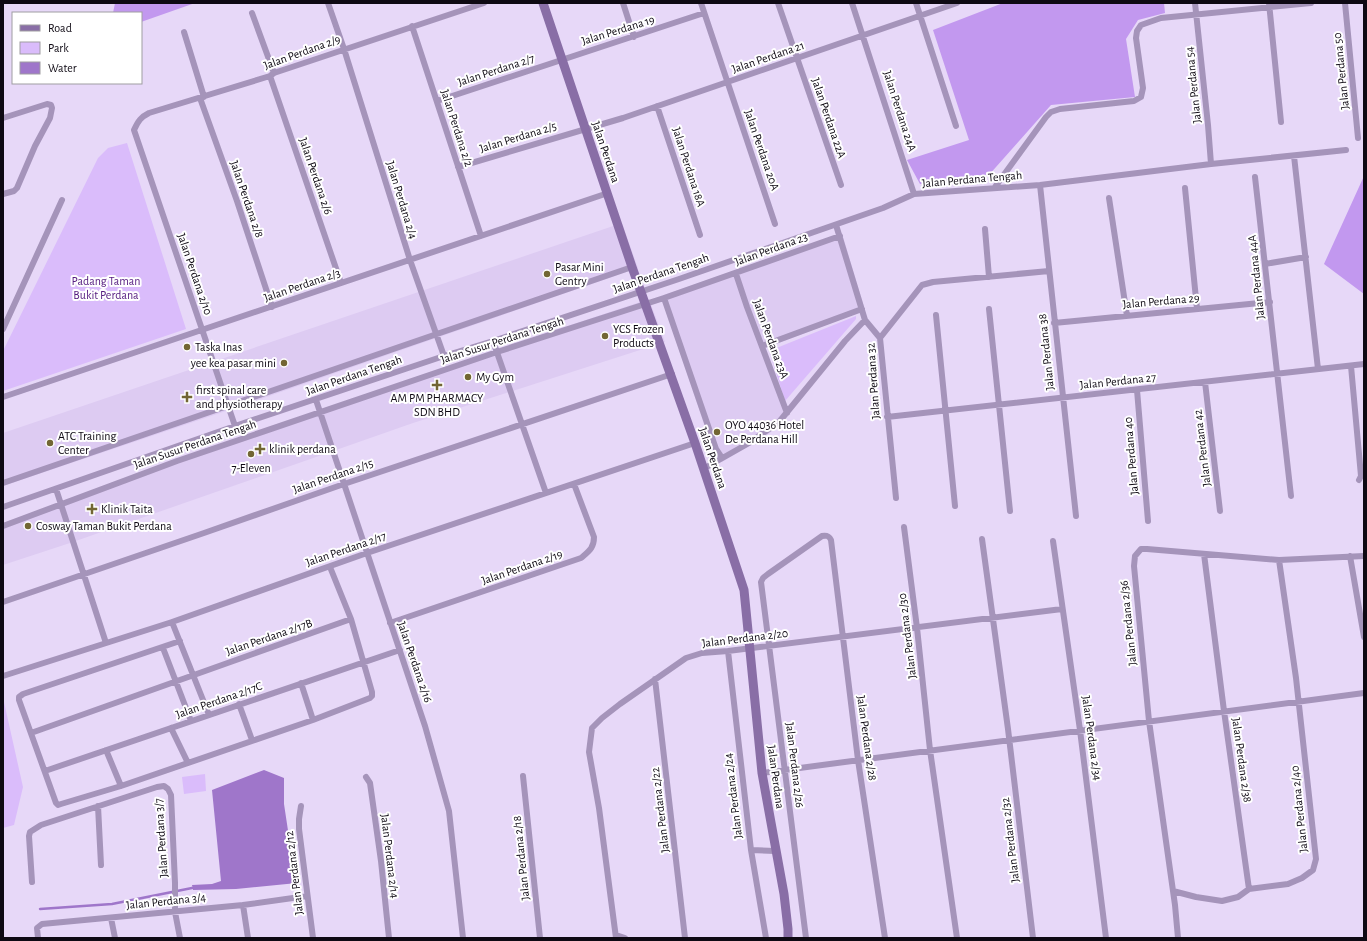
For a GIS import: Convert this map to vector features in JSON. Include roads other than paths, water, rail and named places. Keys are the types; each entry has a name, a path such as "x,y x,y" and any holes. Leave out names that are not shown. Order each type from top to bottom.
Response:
{"street":[{"name":"Jalan Perdana 2/4","path":"328,3 344,49 410,260 444,356"},
{"name":"Jalan Perdana 2/9","path":"134,130 137,122 149,113 202,98 484,3"},
{"name":"Jalan Perdana","path":"543,3 632,267 672,374 744,590 762,772 775,851 784,894 788,938"},
{"path":"624,3 634,37"},
{"name":"Jalan Perdana 20A","path":"701,3 775,224"},
{"name":"Jalan Perdana 22A","path":"778,3 841,185"},
{"name":"Jalan Perdana 24A","path":"852,3 914,194"},
{"path":"916,3 956,126"},
{"name":"Jalan Perdana 21","path":"585,128 657,106 797,59 957,3"},
{"name":"Jalan Perdana 54","path":"1195,3 1211,164"},
{"path":"995,187 1051,112 1060,109 1134,101 1142,97 1143,88 1136,38 1137,31 1141,24 1161,18 1270,5 1311,3"},
{"name":"Jalan Perdana 50","path":"1345,3 1358,138"},
{"path":"1270,5 1281,122"},
{"name":"Jalan Perdana 2/6","path":"252,13 341,283"},
{"name":"Jalan Perdana 19","path":"562,60 704,13"},
{"name":"Jalan Perdana 2/2","path":"412,26 481,236"},
{"name":"Jalan Perdana 2/8","path":"184,32 202,98 272,306"},
{"name":"Jalan Perdana 2/7","path":"436,101 562,60"},
{"path":"3,118 47,104 51,105 52,108 50,118 35,146 16,188 14,191 3,194"},
{"name":"Jalan Perdana 18A","path":"657,106 700,235"},
{"name":"Jalan Perdana 2/5","path":"458,167 585,128"},
{"name":"Jalan Perdana 2/10","path":"134,130 235,426"},
{"name":"Jalan Perdana Tengah","path":"3,507 235,426 641,292 836,225 883,208 914,194 995,187 1040,185 1211,164 1346,150"},
{"path":"1294,156 1318,369"},
{"name":"Jalan Perdana 44A","path":"1256,177 1290,496"},
{"name":"Jalan Perdana 38","path":"1040,185 1076,516"},
{"path":"1185,188 1197,309"},
{"name":"Jalan Perdana 2/3","path":"3,397 608,193"},
{"path":"1109,198 1127,316"},
{"path":"3,329 62,200"},
{"path":"836,225 866,320 880,338"},
{"path":"985,229 989,277"},
{"name":"Jalan Perdana 23","path":"646,304 736,274 840,236"},
{"path":"1265,264 1306,257"},
{"name":"Jalan Susur Perdana Tengah","path":"3,483 632,267"},
{"name":"Jalan Perdana 32","path":"896,498 880,338 922,285 933,282 1049,271"},
{"name":"Jalan Perdana 23A","path":"736,274 787,413"},
{"path":"664,298 716,449 722,458"},
{"name":"Jalan Perdana 29","path":"1054,323 1270,302"},
{"name":"Jalan Susur Perdana Tengah","path":"3,526 177,461 497,352 646,304"},
{"path":"762,346 862,309"},
{"path":"990,309 1010,510"},
{"path":"936,315 955,506"},
{"path":"703,469 766,432 779,422 845,341 866,320"},
{"path":"493,341 546,493"},
{"name":"Jalan Perdana 27","path":"887,417 1364,364"},
{"path":"1351,366 1361,476 1359,480"},
{"name":"Jalan Perdana 2/15","path":"3,602 522,423 672,374"},
{"name":"Jalan Perdana 42","path":"1205,382 1220,512"},
{"name":"Jalan Perdana 40","path":"1137,390 1148,521"},
{"name":"Jalan Perdana 2/16","path":"316,400 425,726 449,810 463,938"},
{"name":"Jalan Perdana 2/17","path":"3,676 172,622 367,553 695,443"},
{"name":"Jalan Perdana 2/19","path":"390,622 581,558 590,551 594,545 594,537 574,484"},
{"path":"56,489 106,643"},
{"name":"Jalan Perdana 2/30","path":"904,527 917,628 930,750"},
{"name":"Jalan Perdana 2/28","path":"768,574 822,536 829,537 832,540 842,636 858,760 885,938"},
{"path":"982,539 992,619"},
{"name":"Jalan Perdana 2/34","path":"1053,541 1080,730 1106,938"},
{"name":"Jalan Perdana 2/36","path":"1178,938 1175,905 1149,721 1134,566 1135,556 1141,549 1148,549 1279,560 1364,556"},
{"name":"Jalan Perdana 2/38","path":"1204,554 1249,889"},
{"path":"1350,556 1364,637"},
{"name":"Jalan Perdana 2/40","path":"1249,889 1288,884 1302,878 1313,870 1316,860 1296,678 1279,560"},
{"path":"180,641 22,694 19,700 58,805 121,786 313,720 370,698 372,696 372,692 351,619 330,566"},
{"name":"Jalan Perdana 2/26","path":"768,574 763,578 761,587 770,646 784,770 806,938"},
{"name":"Jalan Perdana 2/20","path":"616,937 599,808 589,752 590,739 592,728 602,718 655,679 686,658 702,653 992,619 1062,609"},
{"name":"Jalan Perdana 2/17B","path":"30,733 351,619"},
{"name":"Jalan Perdana 2/32","path":"992,619 1008,729 1033,938"},
{"path":"172,622 209,714"},
{"path":"162,648 176,681 190,721"},
{"name":"Jalan Perdana 2/17C","path":"45,771 400,650"},
{"name":"Jalan Perdana 2/24","path":"728,651 751,850 766,938"},
{"name":"Jalan Perdana 2/22","path":"655,679 685,938"},
{"path":"301,683 313,720"},
{"path":"762,772 1364,693"},
{"path":"239,704 252,740"},
{"path":"170,728 188,763"},
{"path":"106,750 121,786"},
{"path":"930,750 958,938"},
{"name":"Jalan Perdana 2/18","path":"523,776 540,938"},
{"name":"Jalan Perdana 2/14","path":"366,777 370,783 381,861 389,938"},
{"name":"Jalan Perdana 3/7","path":"98,806 158,787 164,786 168,789 170,795 176,884 176,912 180,938"},
{"path":"32,882 30,832 41,825 98,806 101,865"},
{"name":"Jalan Perdana 2/12","path":"301,806 299,829 313,938"},
{"path":"751,850 775,851"},
{"path":"1173,891 1196,898 1222,902 1238,897 1249,889"},
{"name":"Jalan Perdana 3/4","path":"38,938 37,928 42,924 243,905 307,896"},
{"path":"243,905 248,938"},
{"path":"111,918 115,938"},
{"path":"616,937 625,938"}],"water":[{"path":"264,770 284,778 284,804 297,883 236,889 193,890 192,885 212,884 221,881 212,790"}],"waterway":[{"path":"40,909 112,904 192,888"}],"place":[{"name":"Pasar Mini Gentry","path":"547,274"},
{"name":"YCS Frozen Products","path":"605,336"},
{"name":"Taska Inas","path":"187,347"},
{"name":"yee kea pasar mini","path":"284,363"},
{"name":"My Gym","path":"468,377"},
{"name":"AM PM PHARMACY SDN BHD","path":"437,385"},
{"name":"first spinal care and physiotherapy","path":"187,397"},
{"name":"OYO 44036 Hotel De Perdana Hill","path":"717,432"},
{"name":"ATC Training Center","path":"50,443"},
{"name":"klinik perdana","path":"260,449"},
{"name":"7-Eleven","path":"251,454"},
{"name":"Klinik Taita","path":"92,509"},
{"name":"Cosway Taman Bukit Perdana","path":"28,526"}],"park label":[{"name":"Padang Taman Bukit Perdana","path":"106,288"}]}
